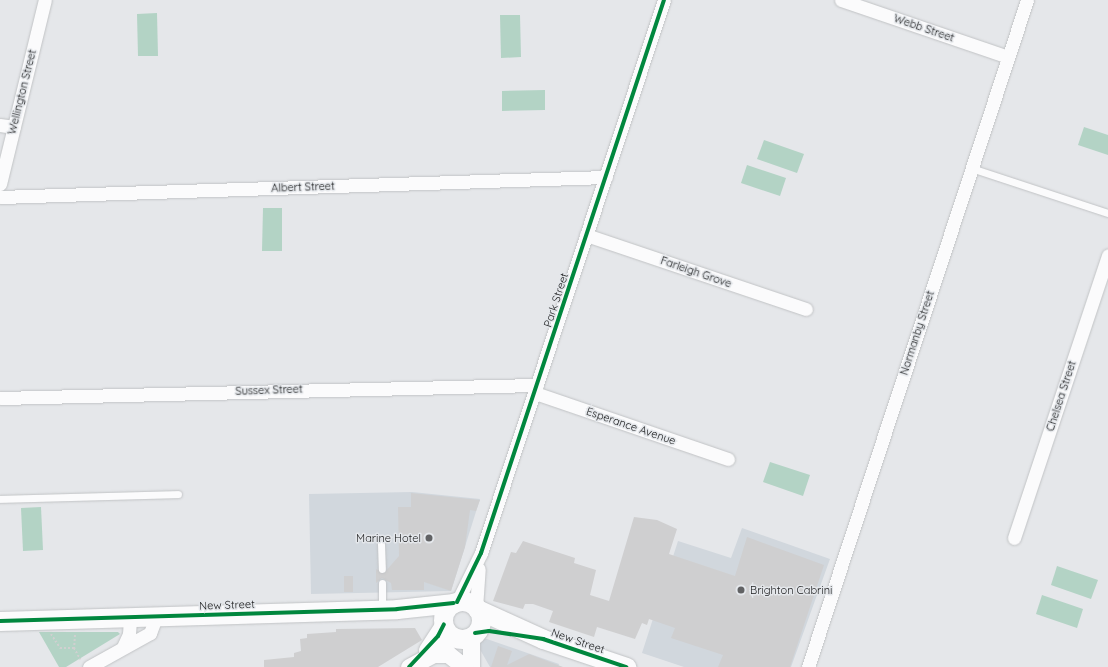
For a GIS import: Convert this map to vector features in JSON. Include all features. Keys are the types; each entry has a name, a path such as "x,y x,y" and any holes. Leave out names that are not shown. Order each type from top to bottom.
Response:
{"main road":[{"path":"456,602 446,610 457,631 480,620 477,609"},
{"name":"New Street","path":"0,621 390,609 467,602 477,609 543,639 626,667"},
{"name":"New Street","path":"390,609 457,631 489,631 543,639"}],"street":[{"name":"Wellington Street","path":"0,184 45,0"},
{"name":"Park Street","path":"456,602 481,553 664,0"},
{"name":"Webb Street","path":"841,0 1008,57"},
{"name":"Normanby Street","path":"808,667 1027,0"},
{"path":"0,125 14,127"},
{"name":"Albert Street","path":"0,197 606,177"},
{"name":"Farleigh Grove","path":"586,235 806,309"},
{"name":"Chelsea Street","path":"1014,538 1108,255"},
{"name":"Sussex Street","path":"0,398 536,389"},
{"name":"Esperance Avenue","path":"536,389 728,459"},
{"name":"Park Street","path":"477,609 481,553"},
{"path":"85,665 150,633 156,617"},
{"path":"123,647 129,634 130,618"},
{"path":"413,665 433,654 457,631"},
{"path":"413,665 438,636 457,631"},
{"path":"457,631 470,667"},
{"path":"433,654 448,654 464,667"}],"lane":[{"path":"971,168 1108,212"},
{"path":"0,499 178,494"},
{"path":"381,544 382,569"},
{"path":"382,583 390,609"}],"path":[{"path":"75,619 74,648 85,665"},
{"path":"42,620 60,648 74,648"}],"shaded area":[{"path":"412,492 480,499 451,591 311,594 309,494"},
{"name":"Brighton Cabrini","path":"742,528 830,559 791,667 684,667 642,653 678,541 731,558"},
{"path":"484,638 559,664 558,667 490,667 478,646"}],"green space":[{"path":"157,13 158,56 138,56 137,14"},
{"path":"500,15 520,15 521,57 501,58"},
{"path":"545,90 545,110 502,111 502,91"},
{"path":"1084,127 1108,135 1108,155 1078,145"},
{"path":"764,140 804,154 797,173 757,159"},
{"path":"747,165 786,178 780,196 741,183"},
{"path":"263,208 282,208 282,251 262,251"},
{"path":"770,462 810,475 803,496 763,482"},
{"path":"41,507 43,550 23,551 21,508"},
{"path":"1057,566 1098,580 1091,599 1051,585"},
{"path":"1042,595 1083,609 1077,628 1036,614"},
{"path":"39,632 118,632 120,634 66,667 59,667"}],"building":[{"name":"Marine Hotel","path":"411,493 480,500 476,511 470,510 465,547 451,591 424,582 424,590 392,590 391,583 382,578 376,583 376,569 384,573 399,556 398,507 411,507"},
{"path":"634,517 657,520 677,529 669,554 735,576 747,537 824,565 790,667 718,667 723,655 671,638 675,628 649,619 647,625 642,623 635,639 597,627 594,637 549,622 553,611 533,604 525,604 523,609 493,601 511,552 516,553 523,541 575,558 574,563 596,570 590,595 609,601"},
{"path":"344,576 353,576 353,592 344,592"},
{"path":"415,628 422,640 378,667 264,667 264,660 294,657 294,653 301,651 300,639 307,638 307,634 336,632 336,629"},
{"path":"498,646 512,651 507,665 529,654 563,667 491,667"}],"cycle path":[{"path":"457,602 481,553 664,0"},
{"path":"0,621 397,609 454,603"},
{"path":"409,667 438,636 444,624"},
{"path":"475,633 489,631 543,639 626,667"}],"place":[{"name":"Marine Hotel","path":"429,538"},
{"name":"Brighton Cabrini","path":"741,590"}]}
